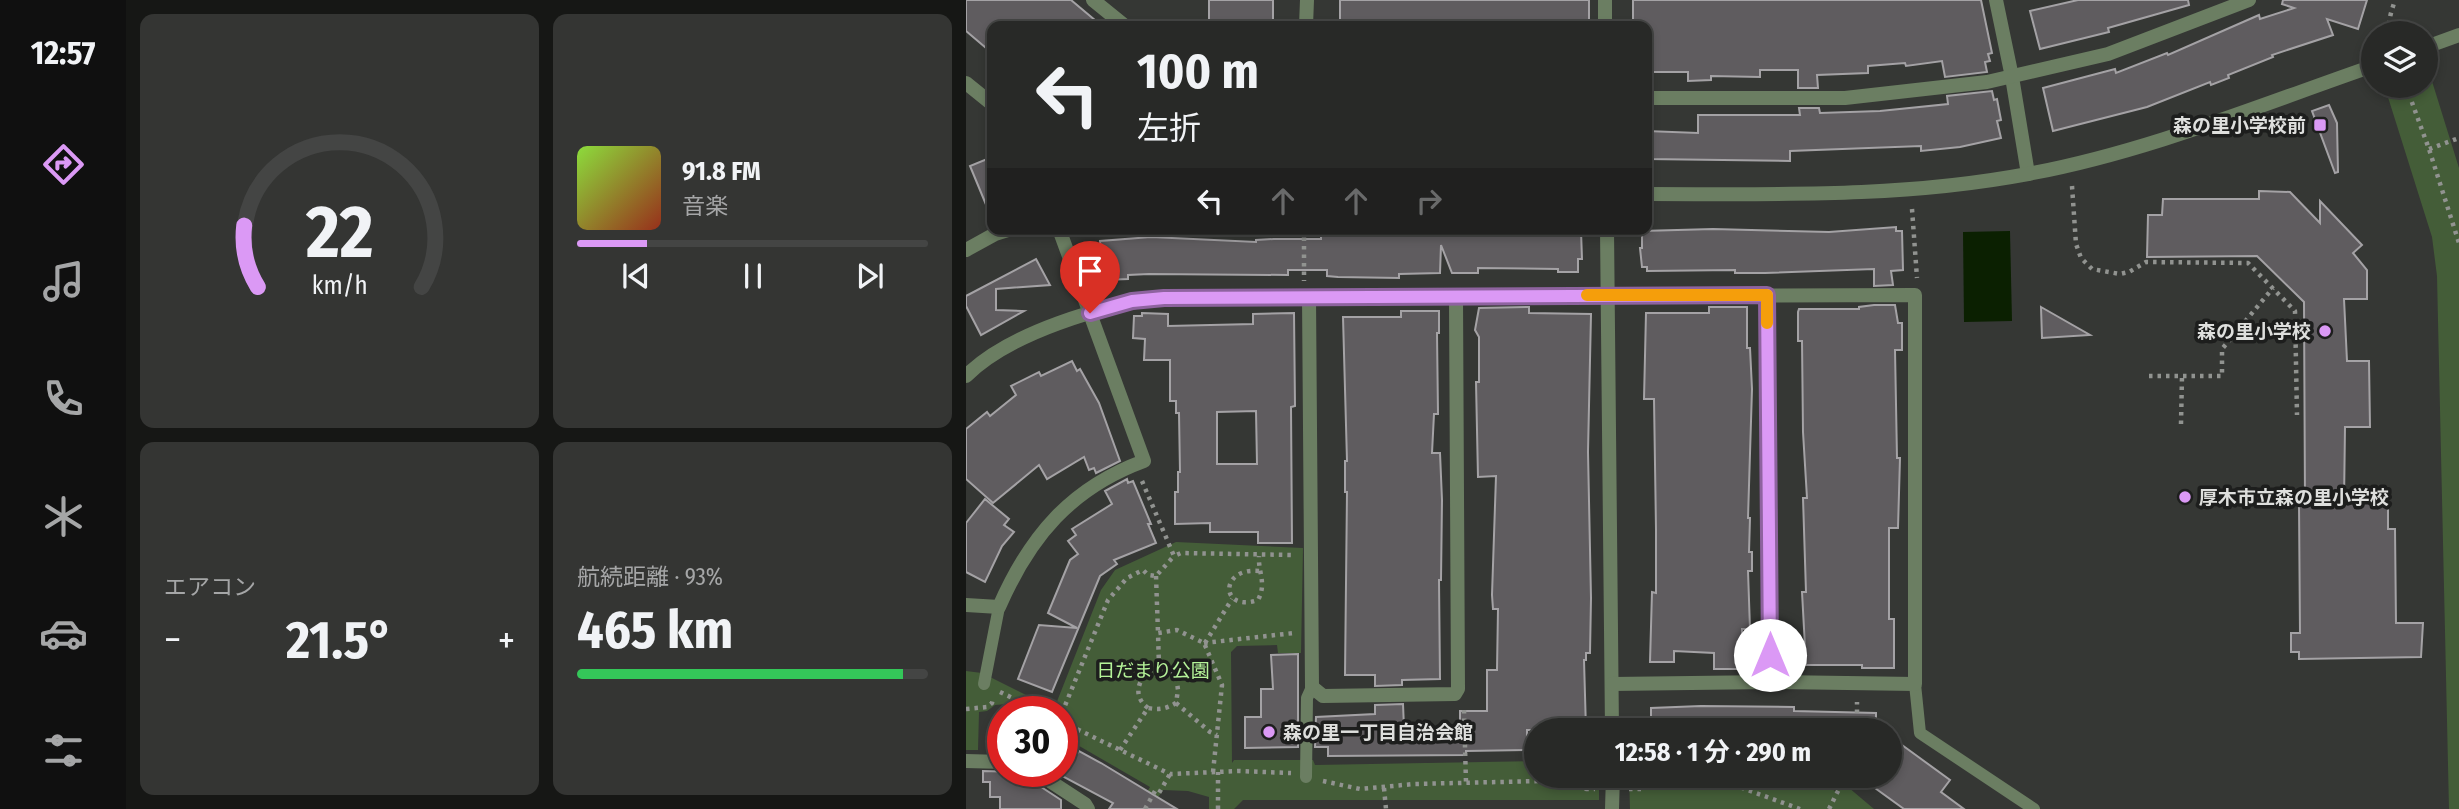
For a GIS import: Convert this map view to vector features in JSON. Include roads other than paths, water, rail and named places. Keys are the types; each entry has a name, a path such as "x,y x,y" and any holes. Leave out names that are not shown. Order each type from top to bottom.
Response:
{"street":[{"path":"1093,0 1119,21"},
{"path":"1306,21 1307,0"},
{"path":"1605,0 1605,21"},
{"path":"1996,0 2028,174"},
{"path":"1652,98 1845,99 2012,77 2108,54 2249,0"},
{"path":"2438,43 2459,36"},
{"path":"1652,194 1852,194 1935,188 2028,174 2125,152 2361,70"},
{"path":"966,83 987,100"},
{"path":"966,250 993,235"},
{"path":"966,605 999,607 1028,550 1049,524 1074,500 1104,479 1144,461 1061,235"},
{"path":"1607,235 1612,718"},
{"path":"1767,295 1770,682"},
{"path":"966,376 978,364 1019,341 1090,313 1132,301 1164,298 1915,295 1915,684 1612,684"},
{"path":"1307,297 1312,687 1323,696 1455,694 1457,691 1456,297"},
{"path":"966,761 987,762"},
{"path":"1059,787 1085,804 1088,809"},
{"path":"1612,809 1613,788"}],"lane":[{"path":"984,684 999,607"},
{"path":"1915,684 1920,733 2034,809"},
{"path":"1306,777 1307,698 1312,687"}],"place":[{"name":"森の里小学校前","path":"2320,125"},
{"name":"森の里小学校","path":"2325,331"},
{"name":"厚木市立森の里小学校","path":"2185,497"},
{"name":"森の里一丁目自治会館","path":"1269,732"}],"park label":[{"name":"日だまり公園","path":"1153,670"}]}
